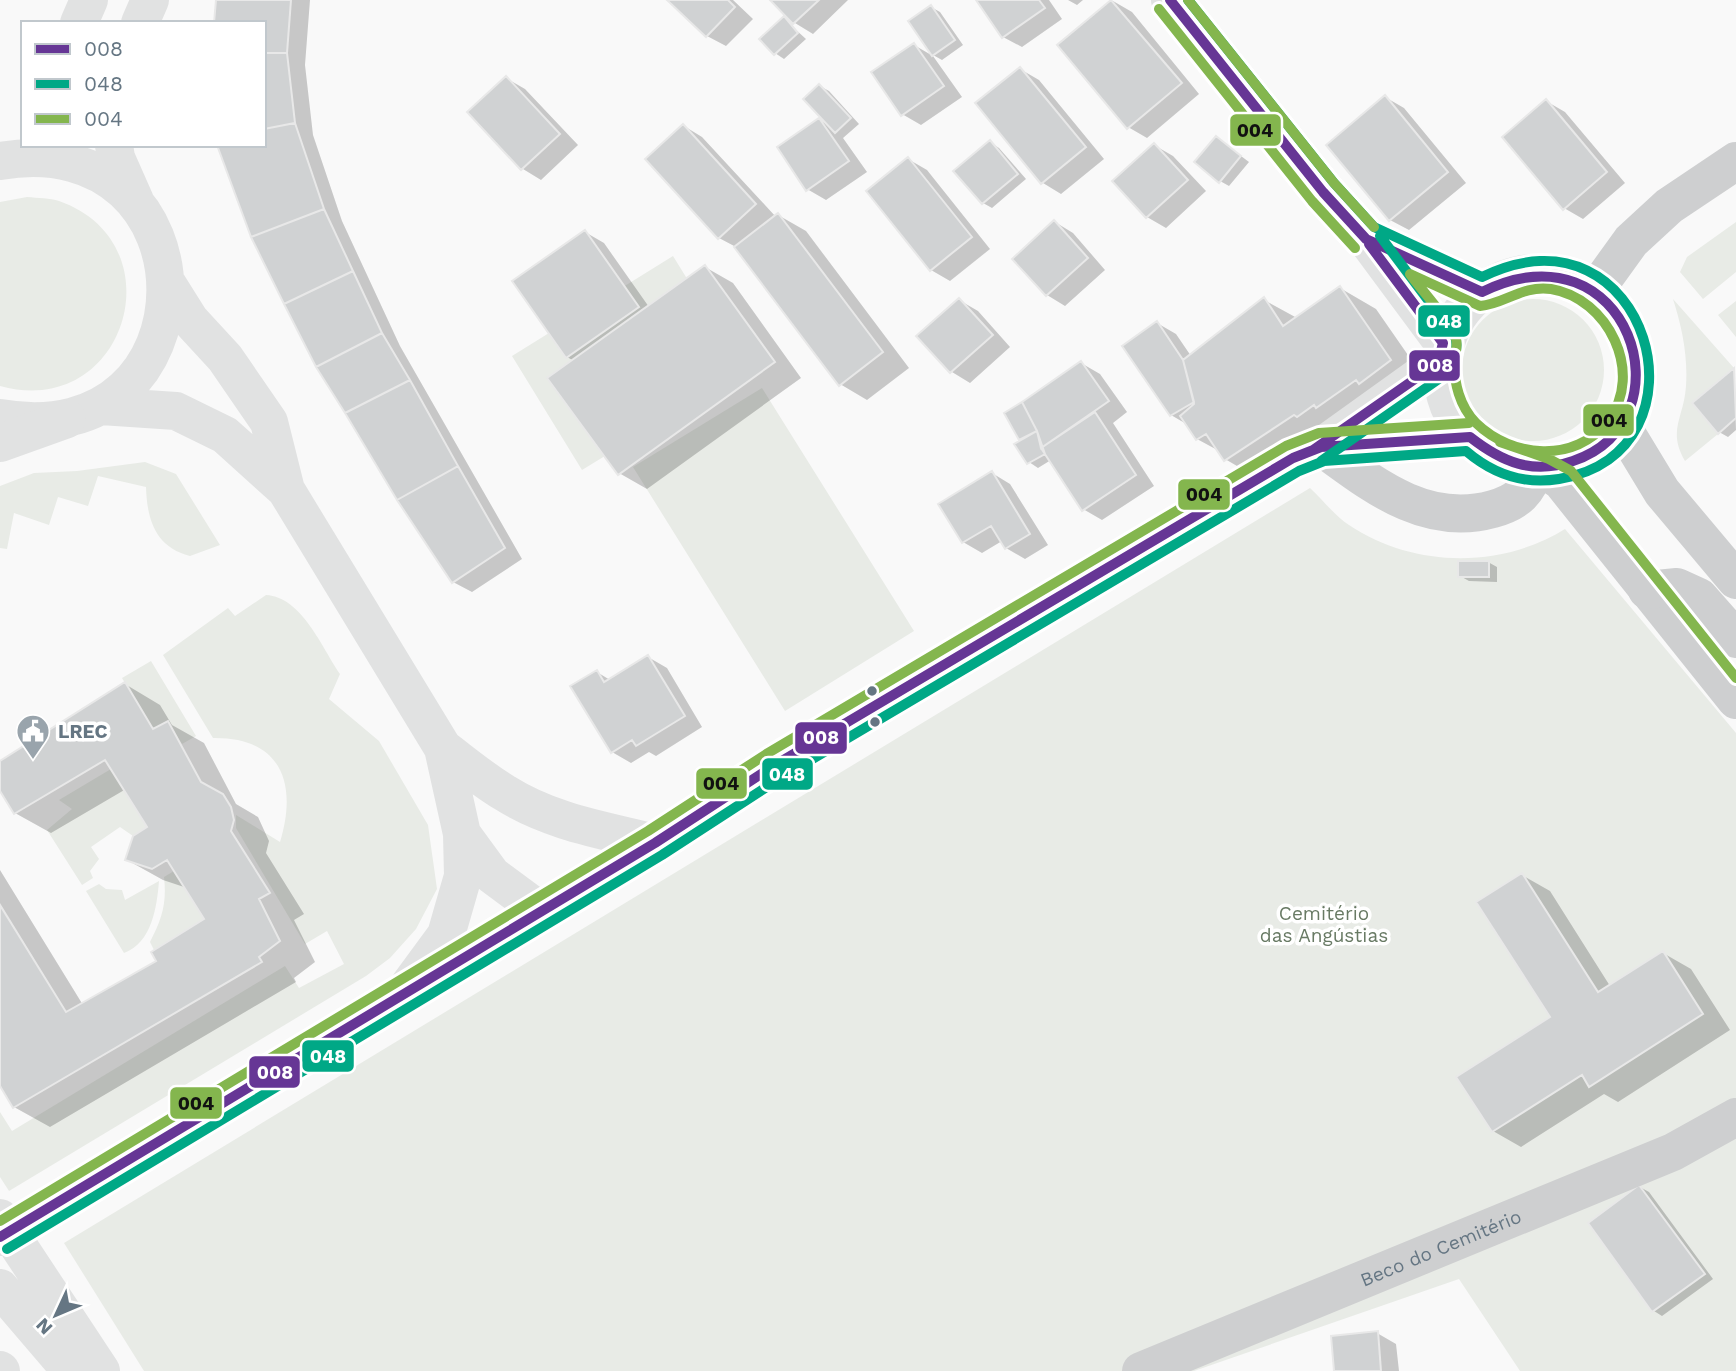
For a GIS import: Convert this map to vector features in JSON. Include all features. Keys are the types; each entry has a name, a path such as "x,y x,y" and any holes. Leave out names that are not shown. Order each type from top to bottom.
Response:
{"main road":[{"path":"80,21 89,0"},
{"path":"141,21 150,0"},
{"path":"1170,0 1323,192 1366,239 1441,353"},
{"path":"0,154 21,135"},
{"path":"0,443 101,406 133,380 156,345 167,305 167,285 159,242 135,203 115,147"},
{"path":"0,161 30,156 69,161 106,177 135,203"},
{"path":"1366,239 1482,292"},
{"path":"1538,273 1568,277 1595,291 1616,310 1629,333 1636,360 1636,387 1622,426 1604,444 1565,465 1539,468 1496,456 1470,437 1442,392 1441,353 1458,316 1482,292 1508,278 1538,273"},
{"path":"167,285 190,320 225,358 269,422 286,490"},
{"path":"0,1237 655,844 775,765 1293,458 1321,447 1441,353"},
{"path":"101,406 176,411 225,435 286,490 443,748 462,834 463,876 446,935 425,966 394,1001"},
{"path":"0,418 30,424 66,419"},
{"path":"1321,447 1470,437"},
{"path":"443,748 505,793 535,808 573,824 655,844"},
{"path":"462,834 492,876 542,912"},
{"path":"0,1217 100,1371"},
{"path":"0,1287 71,1371"}],"street":[{"path":"1595,291 1631,241 1669,206 1736,161"},
{"path":"1622,426 1662,492 1736,580"},
{"path":"1321,447 1378,488 1405,503 1438,513 1486,511 1509,505 1521,497 1539,468 1561,481 1736,699"},
{"path":"1693,529 1736,542"},
{"path":"1647,590 1676,587 1699,597 1736,639"},
{"name":"Beco do Cemitério","path":"1141,1371 1673,1152 1736,1117"}],"green space":[{"path":"27,197 59,201 96,222 118,253 126,287 122,322 106,354 79,378 44,390 0,386 0,202"},
{"path":"1736,222 1736,272 1703,299 1680,272 1687,257"},
{"path":"673,256 744,371 582,470 512,356"},
{"path":"1533,299 1560,304 1584,319 1599,343 1604,370 1599,397 1584,421 1560,436 1533,441 1506,436 1482,421 1467,397 1462,370 1467,343 1482,319 1506,304"},
{"path":"1673,299 1734,368 1692,403 1718,434 1685,461 1677,441 1677,432 1685,397 1686,364 1682,331"},
{"path":"1736,301 1736,337 1718,315"},
{"path":"762,388 914,631 785,711 633,467"},
{"path":"145,462 176,474 220,545 190,556 178,552 168,546 155,530 148,510 146,487 98,476 88,506 58,497 49,525 14,513 7,549 0,548 0,486 34,473 77,471"},
{"name":"Cemitério das Angústias","path":"1310,488 1349,525 1374,539 1429,556 1485,557 1540,542 1565,529 1736,733 1736,1371 1520,1371 1459,1279 1194,1371 144,1371 64,1243"},
{"path":"266,595 279,598 290,605 310,626 340,674 329,699 379,741 428,825 437,889 416,929 390,958 366,976 9,1191 0,1177 0,1112 12,1131 285,966 299,988 344,964 327,931 305,944 236,828 236,815 280,842 287,801 285,783 279,768 269,755 255,746 236,740 213,738 163,655 228,608 235,616"},
{"path":"151,661 196,736 182,744 168,721 153,729 122,678"},
{"path":"111,769 147,827 133,836 120,827 91,847 99,859 90,871 93,878 82,885 47,830 72,809 59,800"},
{"path":"174,871 204,919 154,950 150,942 163,911 164,877"},
{"path":"159,881 157,901 147,932 141,941 124,953 86,891 99,884 106,889 122,890 125,900"}],"building":[{"path":"216,0 291,0 287,53 266,53 266,21 214,21"},
{"path":"667,0 728,0 735,7 706,37"},
{"path":"770,0 819,0 793,24"},
{"path":"976,0 1039,0 1045,8 1002,38"},
{"path":"1111,0 1182,83 1127,129 1057,45"},
{"path":"931,5 955,40 932,56 908,21"},
{"path":"784,16 798,33 774,55 759,39"},
{"path":"914,43 944,86 901,116 871,72"},
{"path":"266,53 287,53 295,123 266,129"},
{"path":"1020,67 1086,147 1041,184 975,103"},
{"path":"506,76 560,134 521,170 467,112"},
{"path":"819,84 851,118 835,133 803,99"},
{"path":"1385,95 1448,172 1389,221 1326,145"},
{"path":"1546,99 1607,172 1563,210 1502,137"},
{"path":"819,118 849,161 806,191 777,147"},
{"path":"295,123 324,209 251,237 218,147 266,147 266,129"},
{"path":"683,124 756,204 718,239 645,159"},
{"path":"1216,136 1241,156 1219,183 1194,162"},
{"path":"990,140 1018,174 982,204 953,171"},
{"path":"1154,143 1188,180 1146,218 1112,181"},
{"path":"908,157 972,237 930,271 866,191"},
{"path":"324,209 353,271 284,304 251,237"},
{"path":"778,213 883,352 839,386 734,247"},
{"path":"1054,220 1088,258 1046,296 1012,259"},
{"path":"585,230 639,307 566,358 512,281"},
{"path":"705,265 775,362 618,475 547,378"},
{"path":"353,271 382,333 316,367 284,304"},
{"path":"1340,286 1391,360 1359,384 1356,380 1316,408 1314,405 1297,417 1294,415 1224,461 1206,434 1196,440 1180,416 1194,404 1183,360 1264,297 1283,326"},
{"path":"959,298 993,335 950,373 916,336"},
{"path":"1157,321 1183,360 1194,402 1170,416 1122,346"},
{"path":"382,333 410,380 345,413 316,367"},
{"path":"1081,361 1109,401 1041,448 1037,431 1022,402"},
{"path":"1734,368 1736,418 1718,434 1692,403"},
{"path":"410,380 458,466 397,500 345,413"},
{"path":"1022,402 1037,431 1019,440 1004,413"},
{"path":"1095,412 1136,475 1082,511 1041,448"},
{"path":"1037,431 1045,454 1027,464 1014,444"},
{"path":"458,466 505,548 452,583 397,500"},
{"path":"992,471 1030,534 1005,549 991,526 962,543 938,504"},
{"path":"1458,561 1489,561 1489,577 1458,577"},
{"path":"648,655 685,716 636,746 632,740 611,753 570,686 597,670 604,682"},
{"path":"125,682 153,729 168,721 201,782 223,794 231,807 234,820 231,831 270,893 259,899 280,941 259,957 262,962 13,1108 0,1086 0,905 66,1012 156,961 151,952 204,919 167,860 152,869 125,860 133,836 147,827 105,760 14,814 0,791 0,761"},
{"path":"1522,873 1598,992 1663,951 1703,1014 1589,1087 1582,1075 1492,1132 1456,1077 1550,1017 1476,902"},
{"path":"1639,1185 1705,1274 1652,1312 1588,1223"},
{"path":"1378,1331 1381,1371 1334,1371 1331,1336"}],"transit line":[{"name":"008","path":"0,1237 655,843 775,765 1293,458 1321,447 1470,437 1494,453 1518,464 1544,467 1573,461 1610,439 1630,408 1636,371 1628,334 1607,303 1575,282 1533,277 1482,292 1366,239 1323,192 1170,0"},
{"name":"048","path":"7,1249 662,855 782,777 1299,471 1324,461 1466,451 1487,466 1509,476 1546,480 1559,479 1608,460 1638,425 1649,382 1643,338 1622,298 1587,270 1540,261 1482,277 1374,227 1334,183 1188,0"},
{"name":"004","path":"1188,0 1334,183 1374,227"},
{"name":"004","path":"1159,9 1312,201 1355,248"},
{"name":"048","path":"1321,461 1446,374 1455,356 1455,336 1380,236"},
{"name":"008","path":"1313,450 1438,363 1443,343 1369,244"},
{"name":"004","path":"1410,274 1480,306 1541,288 1571,295 1589,307 1604,322 1615,340 1621,361 1623,381 1619,402 1608,421 1594,435 1561,450 1525,449 1507,444 1491,435 1470,417 1459,394 1455,368 1457,341 1453,331 1410,274"},
{"name":"004","path":"0,1221 648,831 768,753 1286,446 1319,433 1469,423"},
{"name":"004","path":"1500,442 1549,459 1571,471 1736,678"}],"place":[{"name":"LREC","path":"33,761"}]}
